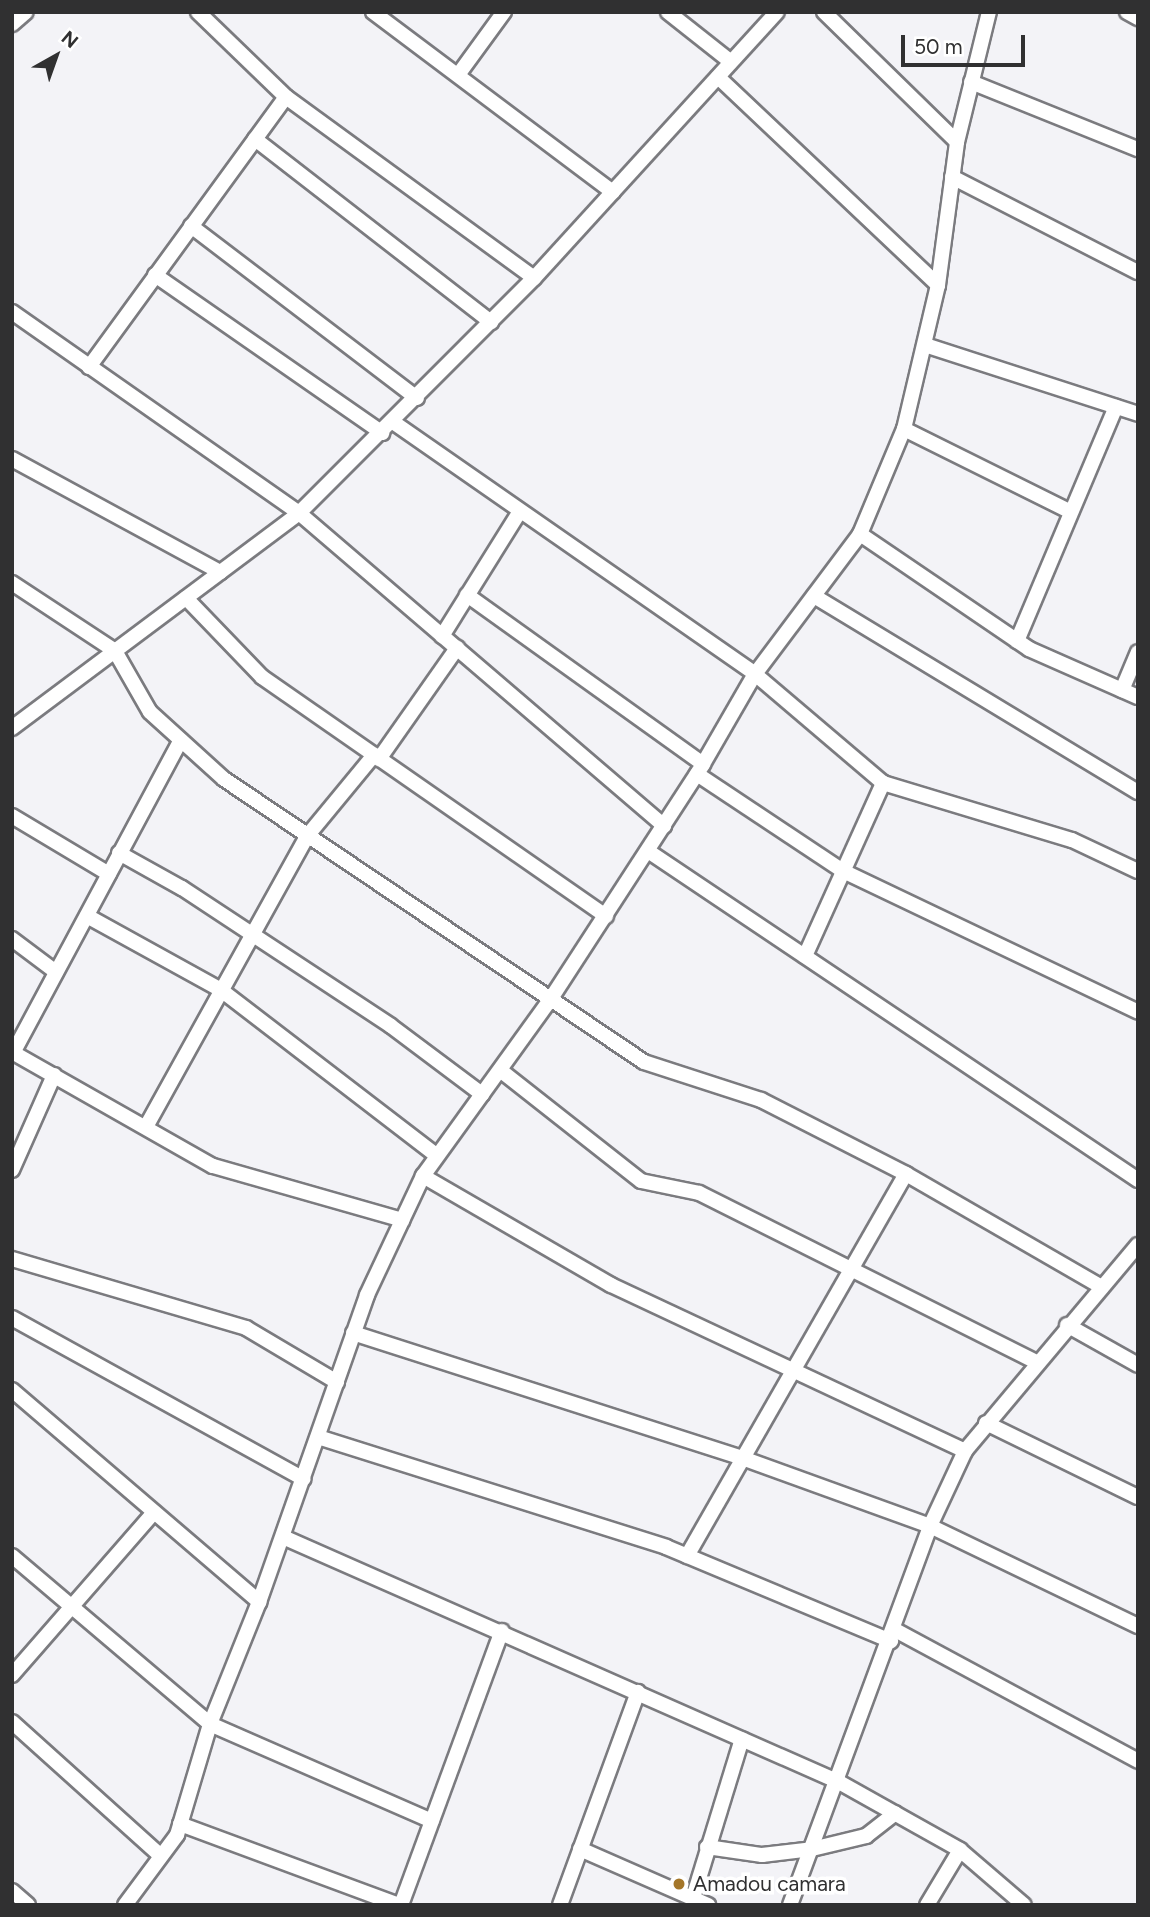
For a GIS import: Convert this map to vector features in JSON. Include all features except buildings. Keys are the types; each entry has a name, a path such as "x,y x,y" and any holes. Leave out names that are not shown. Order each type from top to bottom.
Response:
{"street":[{"path":"12,24 26,12"},
{"path":"198,12 286,97 534,278"},
{"path":"373,12 613,192"},
{"path":"458,75 505,12"},
{"path":"668,12 731,62"},
{"path":"13,725 299,513 417,398 534,278 777,12"},
{"path":"824,12 957,142"},
{"path":"125,1905 161,1856 180,1824 211,1724 283,1537 354,1334 423,1176 550,1000 606,916 700,769 755,674 860,534 904,429 925,345 938,285 957,142 989,12"},
{"path":"1127,12 1138,18"},
{"path":"718,77 938,285"},
{"path":"971,82 1138,149"},
{"path":"89,367 286,97"},
{"path":"255,139 491,322"},
{"path":"952,177 1138,272"},
{"path":"191,226 417,398"},
{"path":"155,275 382,433"},
{"path":"12,312 299,513 664,826"},
{"path":"925,345 1138,414"},
{"path":"1017,641 1116,407"},
{"path":"393,422 755,674 883,783 1072,840 1138,871"},
{"path":"904,429 1071,512"},
{"path":"12,458 220,572"},
{"path":"442,636 520,511"},
{"path":"860,534 1017,641 1138,697"},
{"path":"12,583 116,650 150,712 224,779 644,1062 761,1100 906,1174 1102,1287"},
{"path":"467,595 700,769 843,871 1138,1012"},
{"path":"814,596 1138,792"},
{"path":"186,598 262,677 606,916"},
{"path":"147,1125 308,835 376,757 457,648"},
{"path":"1122,690 1138,652"},
{"path":"181,740 13,1053 147,1125 214,1166 402,1220"},
{"path":"804,956 883,783"},
{"path":"12,816 108,874"},
{"path":"648,851 1138,1180"},
{"path":"120,853 253,934 391,1026 482,1094"},
{"path":"87,916 221,990 438,1156"},
{"path":"12,939 56,972"},
{"path":"500,1070 641,1181 699,1193 1037,1362"},
{"path":"12,1170 54,1075"},
{"path":"687,1556 745,1460 906,1174"},
{"path":"423,1176 611,1284 965,1451"},
{"path":"790,1905 839,1782 930,1526 965,1451 1067,1325 1138,1245"},
{"path":"12,1259 246,1328 337,1382"},
{"path":"12,1318 304,1479"},
{"path":"1067,1325 1138,1365"},
{"path":"354,1334 745,1460 930,1526 1138,1626"},
{"path":"12,1390 259,1602"},
{"path":"986,1423 1138,1497"},
{"path":"318,1437 687,1556 893,1635 1138,1761"},
{"path":"12,1675 155,1512"},
{"path":"283,1537 502,1631 839,1782 960,1850 1024,1905"},
{"path":"12,1556 211,1724 432,1821"},
{"path":"180,1824 400,1905 502,1631"},
{"path":"560,1905 638,1692"},
{"path":"12,1722 161,1856"},
{"path":"693,1898 742,1739"},
{"path":"707,1847 762,1855 812,1849 866,1836 895,1813"},
{"path":"580,1849 708,1905"},
{"path":"927,1905 960,1850"},
{"path":"12,1891 28,1905"}],"place":[{"name":"Amadou camara","path":"679,1884"}]}
